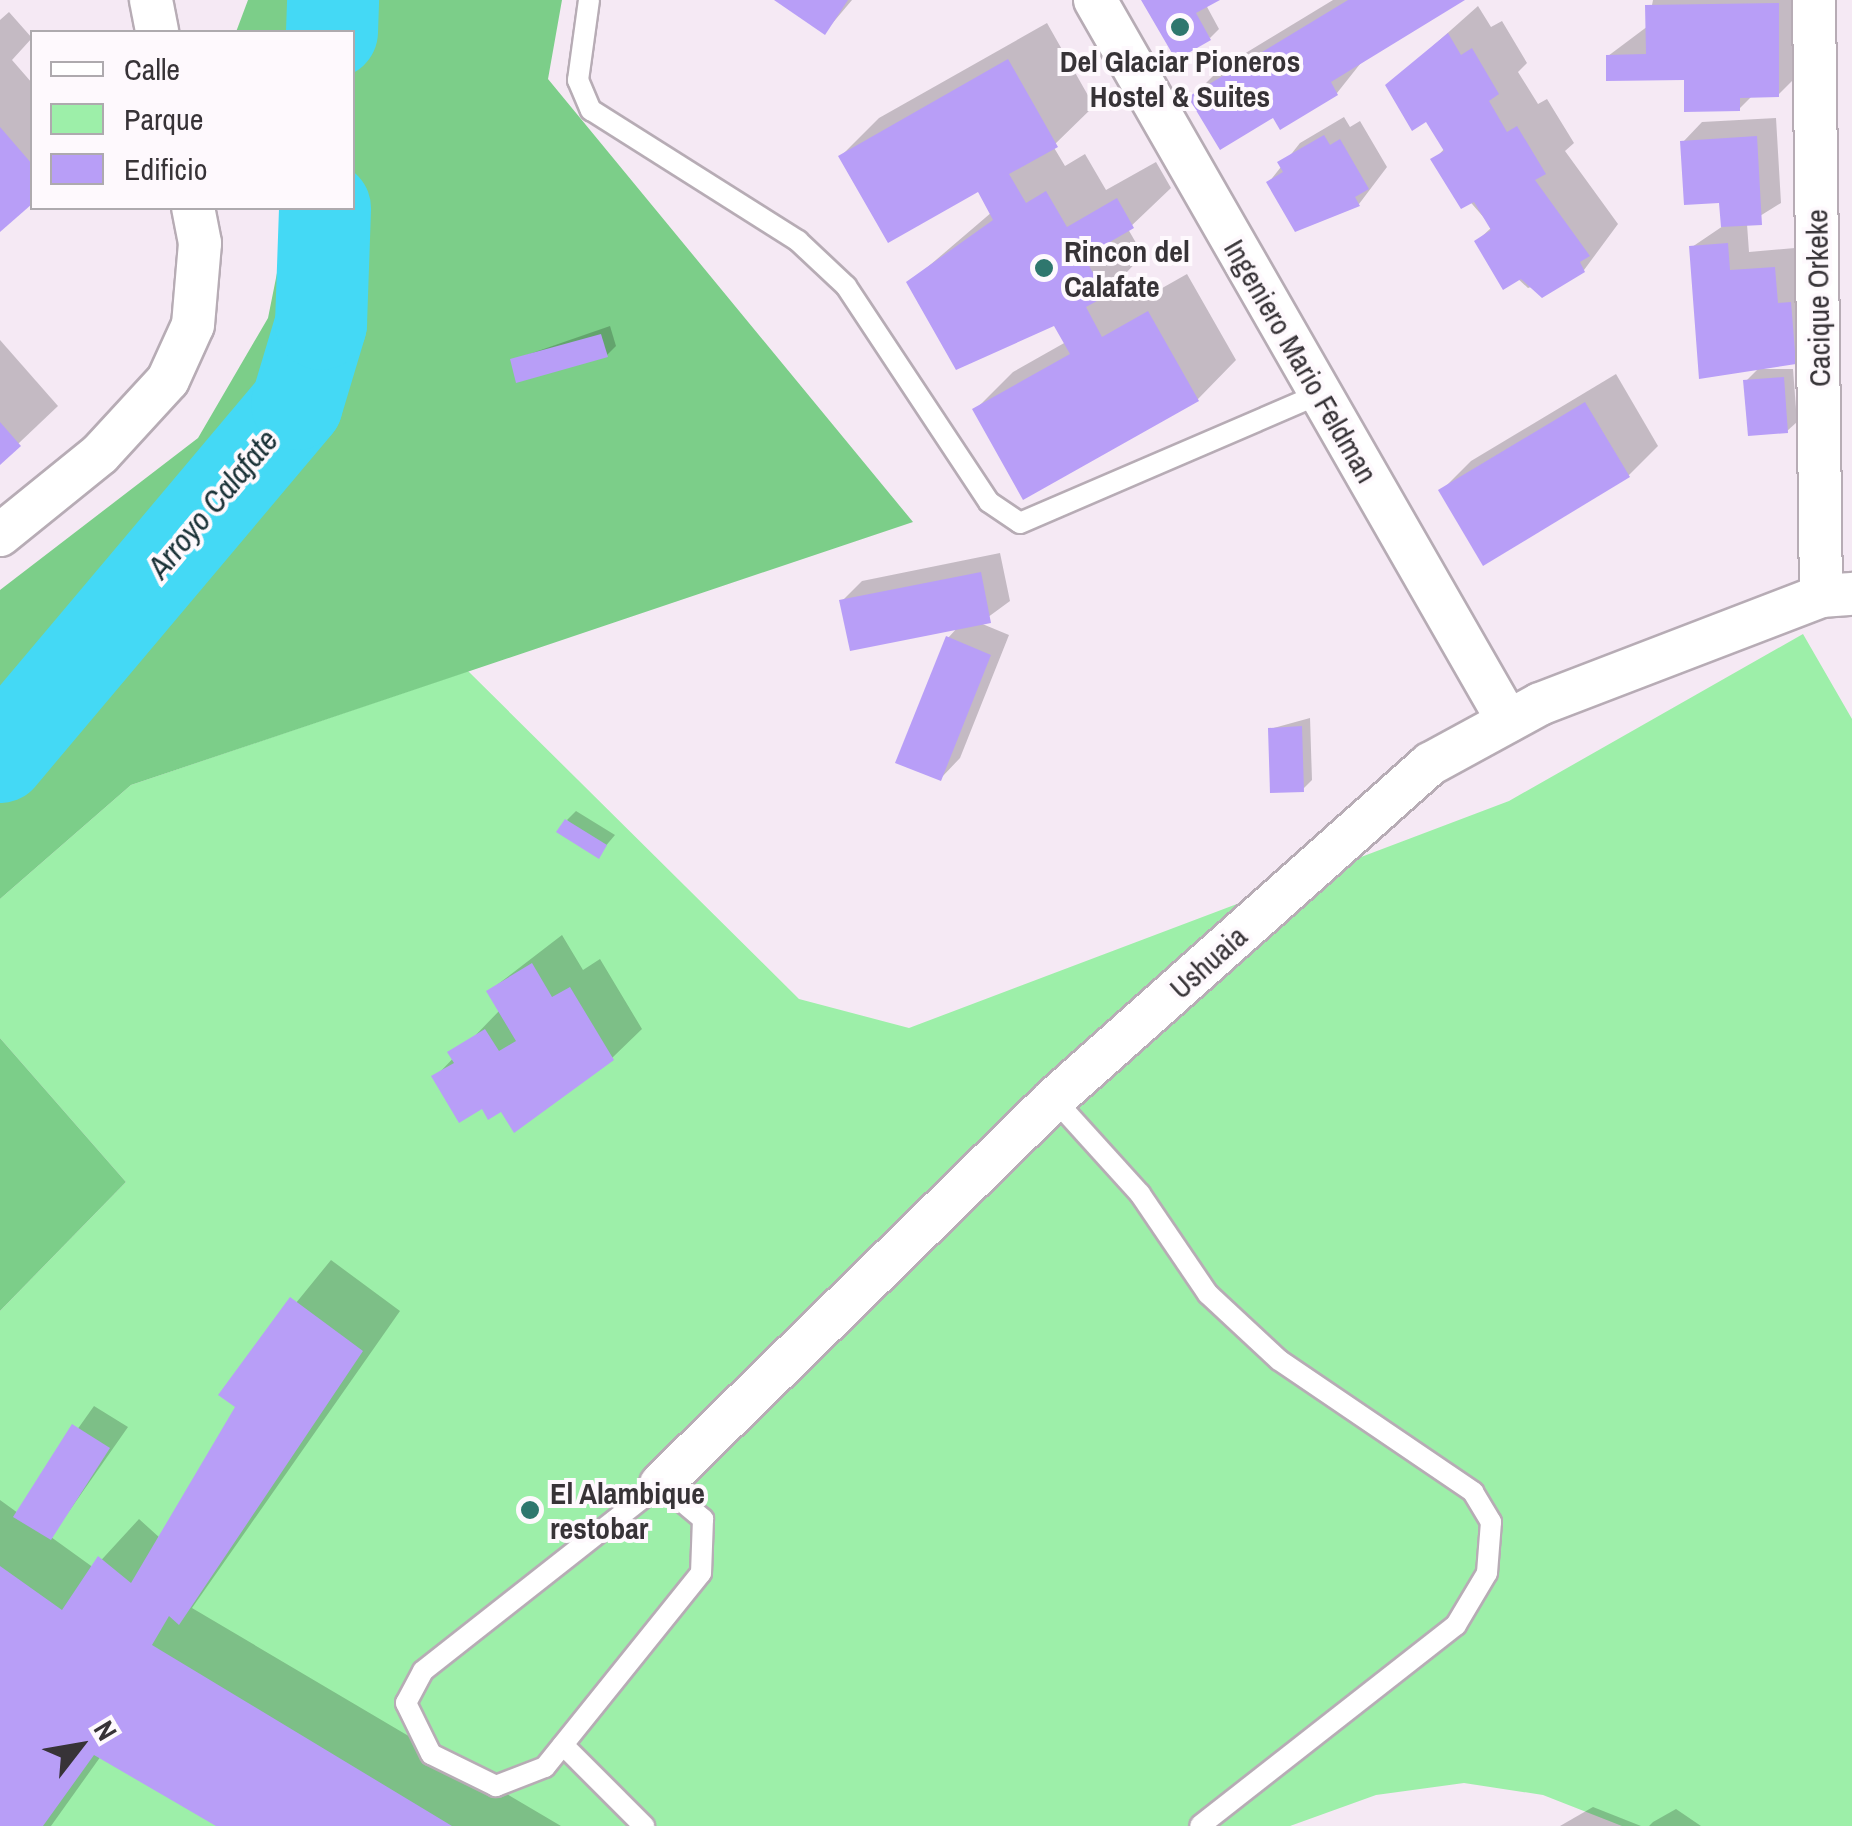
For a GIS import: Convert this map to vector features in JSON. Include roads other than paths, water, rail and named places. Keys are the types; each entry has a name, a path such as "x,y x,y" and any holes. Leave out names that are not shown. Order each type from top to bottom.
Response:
{"street":[{"path":"150,0 157,30"},
{"name":"Ingeniero Mario Feldman","path":"1096,0 1508,721"},
{"name":"Cacique Orkeke","path":"1814,0 1837,595"},
{"path":"0,535 100,454 168,380 193,325 200,243 192,210"},
{"name":"Ushuaia","path":"662,1484 1054,1099 1430,764 1508,721 1837,595"}],"lane":[{"path":"588,0 578,80 590,110 769,221 846,286 988,502 1020,523 1320,394"},
{"path":"1054,1099 1140,1194 1208,1294 1278,1360 1473,1492 1490,1522 1487,1573 1456,1626 1200,1826"},
{"path":"662,1484 702,1520 701,1573 546,1767 496,1786 431,1754 406,1703 423,1671 662,1484"},
{"path":"563,1745 644,1826"}],"waterway":[{"name":"Arroyo Calafate","path":"332,30 333,0"},
{"name":"Arroyo Calafate","path":"0,757 297,404 321,324 325,210"}],"place":[{"name":"Del Glaciar Pioneros Hostel & Suites","path":"1180,27"},
{"name":"Rincon del Calafate","path":"1044,268"},
{"name":"El Alambique restobar","path":"530,1510"}]}
